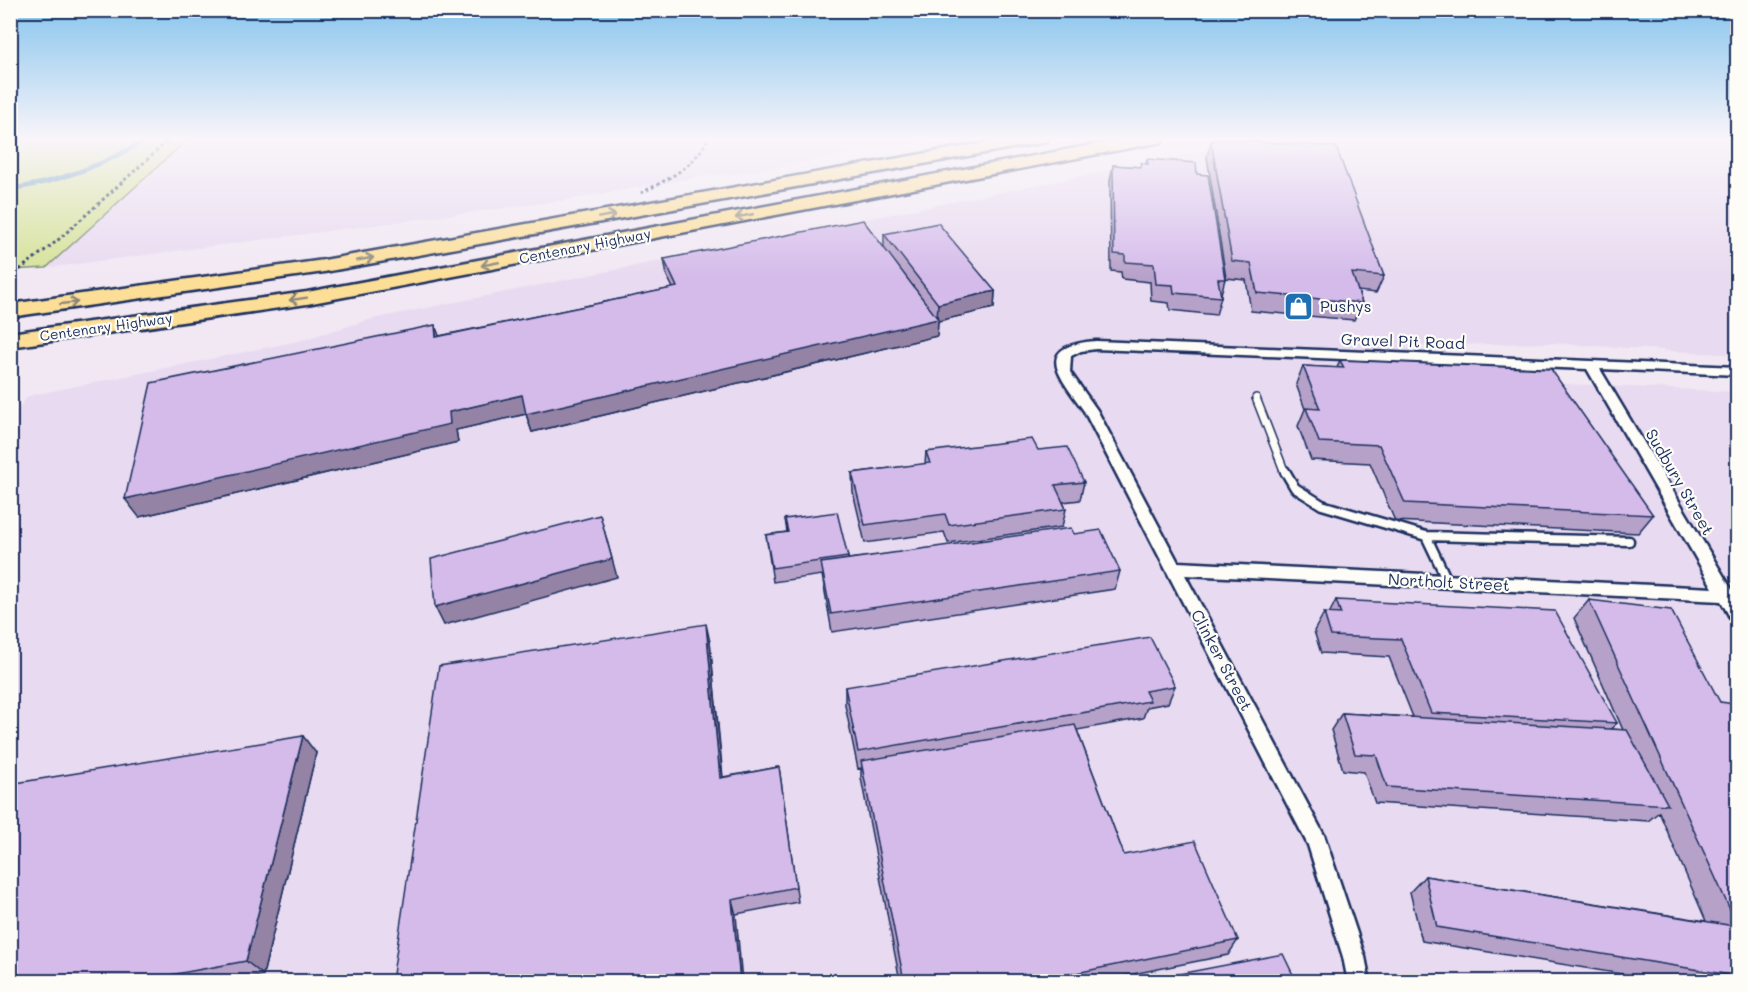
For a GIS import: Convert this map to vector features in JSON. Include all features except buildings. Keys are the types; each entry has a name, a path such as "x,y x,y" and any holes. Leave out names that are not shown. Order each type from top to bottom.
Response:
{"highway":[{"name":"Centenary Highway","path":"10,311 324,266 781,184"},
{"name":"Centenary Highway","path":"10,340 136,324 318,296 910,184"}],"street":[{"name":"Gravel Pit Road","path":"1068,351 1096,345 1737,371"},
{"name":"Clinker Street","path":"1068,351 1063,359 1063,372 1090,410 1317,842 1354,957 1359,981"},
{"name":"Sudbury Street","path":"1592,366 1737,616"},
{"name":"Northolt Street","path":"1173,568 1725,596"}],"lane":[{"path":"1256,398 1287,477 1295,488 1322,505 1426,536 1629,541"},
{"path":"1426,536 1448,582"}],"path":[{"path":"10,278 57,241 120,184"},
{"path":"642,197 641,193 656,184"}],"shaded area":[{"path":"138,184 656,184 573,199 46,268"},
{"path":"1040,184 1737,184 1737,355 1552,343 1399,346 1546,383 1737,392 1737,981 11,982 10,420 28,396 299,341 372,319"}],"green space":[{"path":"11,184 138,184 46,268 11,270"}],"waterway":[{"path":"10,189 37,184"}],"place":[{"name":"Pushys","path":"1299,306"}]}
